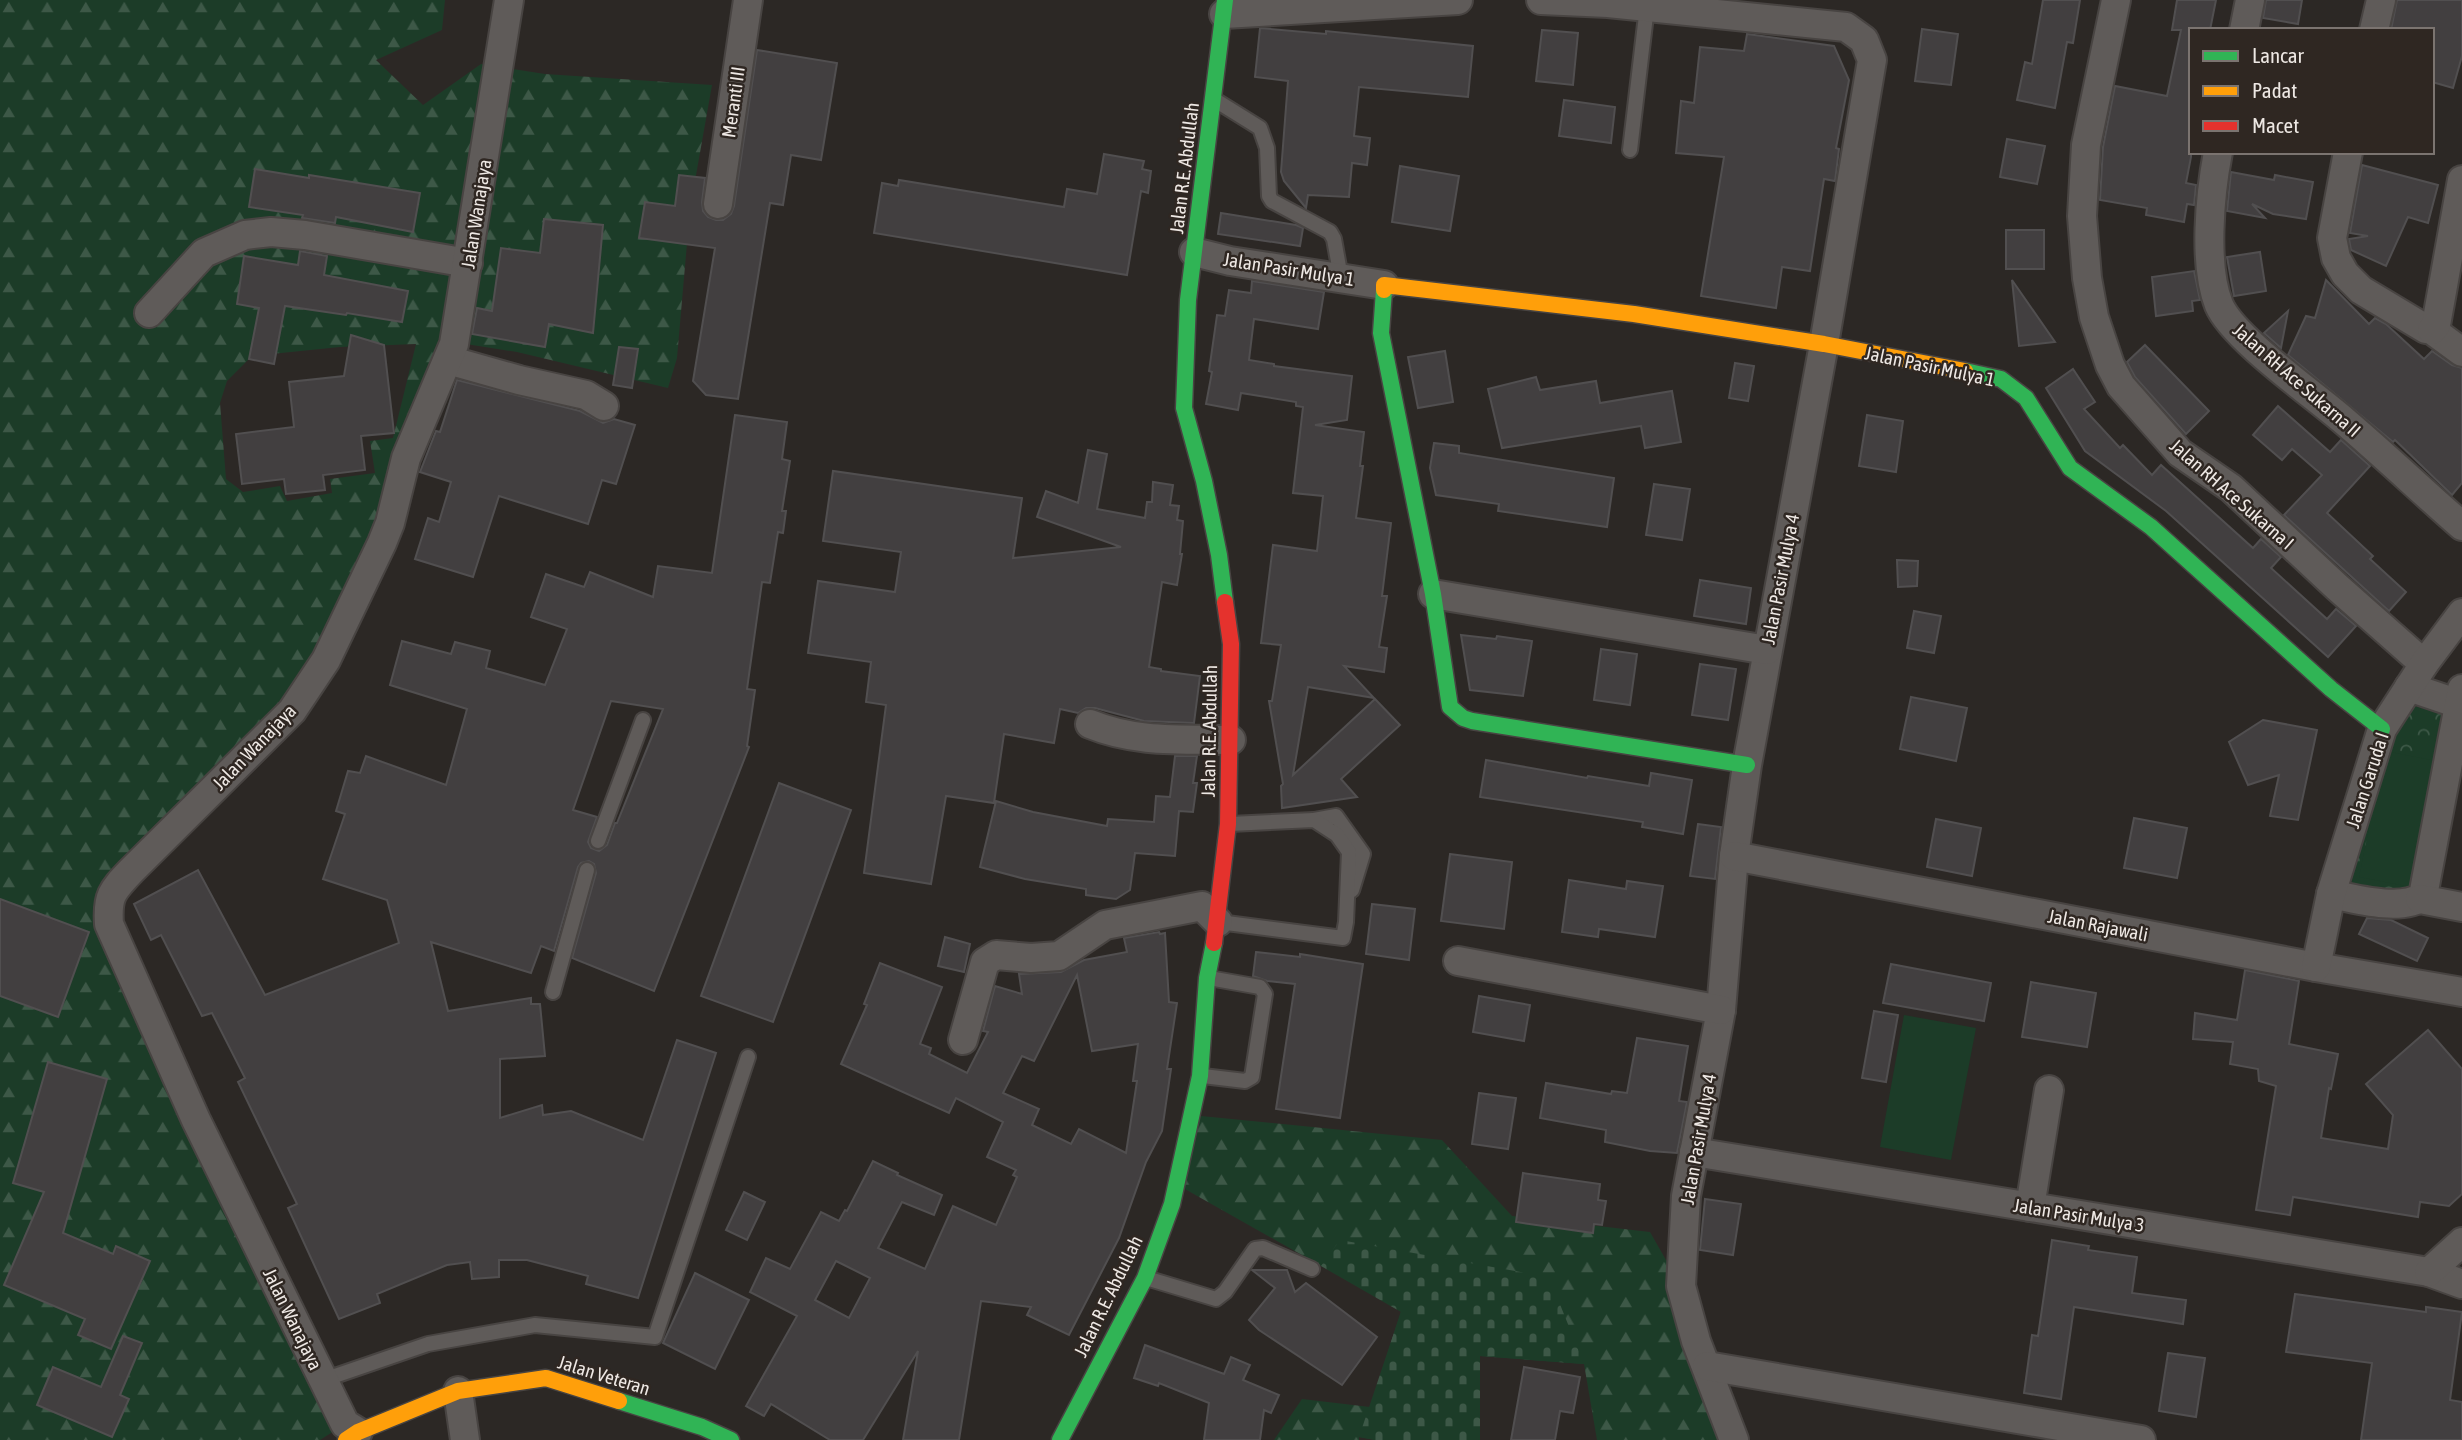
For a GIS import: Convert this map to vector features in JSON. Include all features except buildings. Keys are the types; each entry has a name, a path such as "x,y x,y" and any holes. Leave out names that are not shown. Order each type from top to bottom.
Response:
{"main road":[{"name":"Jalan R.E. Abdullah","path":"1060,1440 1144,1278 1172,1204 1200,1076 1208,978 1218,922 1228,824 1231,644 1219,555 1204,481 1184,408 1188,300 1225,7"},
{"name":"Jalan Pasir Mulya 1","path":"1384,285 1634,314 1824,345 2001,379 2026,398 2070,468 2151,527 2331,688 2382,729"},
{"path":"1384,285 1381,333 1433,594 1450,708 1463,718 1747,765"},
{"name":"Jalan Veteran","path":"352,1436 458,1391 546,1378 702,1427 731,1440"}],"street":[{"name":"Jalan Wanajaya","path":"352,1436 189,1105 108,924 107,905 112,891 121,881 292,710 326,660 390,523 406,458 454,344 509,0"},
{"name":"Meranti III","path":"718,204 748,0"},
{"path":"1225,7 1458,0"},
{"name":"Jalan Pasir Mulya 4","path":"1541,0 1608,1 1647,8 1846,27 1864,40 1872,60 1824,345 1747,765 1734,856 1721,1010 1686,1196 1681,1286 1696,1342 1734,1440"},
{"name":"Jalan RH Ace Sukarna I","path":"2116,0 2086,145 2082,216 2087,278 2094,317 2110,365 2121,386 2180,453 2231,488 2327,578 2416,676"},
{"path":"2244,28 2250,0"},
{"path":"2374,28 2381,0"},
{"name":"Jalan RH Ace Sukarna II","path":"2218,154 2211,194 2210,253 2219,304 2228,319 2277,366 2344,421 2462,526"},
{"path":"2347,154 2332,238 2336,258 2345,274 2361,290 2426,330 2432,330 2462,352"},
{"path":"2432,330 2436,325 2462,180"},
{"path":"149,313 204,253 245,235 271,232 305,235 468,264"},
{"name":"Jalan Pasir Mulya 1","path":"1194,252 1230,261 1384,285"},
{"path":"448,360 586,395 604,405"},
{"path":"1433,594 1767,650"},
{"name":"Jalan Garuda I","path":"2316,967 2331,894 2382,729 2462,612"},
{"path":"2416,676 2461,697 2426,890 2420,899"},
{"path":"1090,724 1105,731 1151,740 1231,740"},
{"name":"Jalan Rajawali","path":"1734,856 2316,967 2462,992"},
{"path":"2331,894 2391,904 2407,904 2420,899 2462,907"},
{"path":"962,1040 985,962 989,958 996,955 1031,958 1059,956 1105,926 1202,906 1218,922"},
{"path":"1458,961 1721,1010"},
{"path":"2030,1207 2049,1090"},
{"name":"Jalan Pasir Mulya 3","path":"1694,1152 2429,1272 2462,1284"},
{"path":"2429,1272 2462,1242"},
{"path":"1707,1366 2141,1440"},
{"path":"458,1391 465,1440"},
{"path":"1993,1414 2003,1440"}],"lane":[{"path":"1630,150 1647,8"},
{"path":"1214,100 1260,128 1266,149 1269,195 1272,201 1330,232 1334,239 1341,278"},
{"path":"598,841 643,720"},
{"path":"1218,922 1343,938 1349,852 1337,835 1314,820 1228,824"},
{"path":"553,992 587,870"},
{"path":"1200,1076 1245,1082 1252,1077 1265,994 1260,987 1208,978"},
{"path":"323,1380 428,1344 535,1325 655,1337 748,1057"},
{"path":"1144,1278 1216,1299 1225,1292 1258,1248 1312,1269"}],"green space":[{"path":"0,0 445,0 442,30 376,60 423,105 481,64 545,74 712,85 690,209 677,358 668,388 517,352 466,344 390,523 292,711 107,905 345,1424 320,1440 0,1440","holes":["416,344 393,438 370,441 375,473 330,479 332,493 287,501 280,486 243,492 226,479 220,403 227,381 252,356 340,347","48,1063 106,1079 13,1183","32,1220 63,1310 4,1284","116,1247 111,1349 78,1334","123,1336 141,1343 104,1382","54,1367 128,1399 37,1405"]},
{"path":"2411,705 2454,718 2416,896 2350,892 2363,812 2387,730"},
{"path":"2385,751 2442,762 2416,888 2359,877"},
{"path":"1904,1015 1976,1028 1951,1160 1880,1147"},
{"path":"1191,1115 1442,1140 1512,1216 1650,1232 1682,1288 1735,1440 1597,1440 1584,1364 1480,1356 1480,1440 1375,1440 1359,1437 1359,1440 1274,1440 1302,1399 1370,1407 1401,1311 1176,1184"},
{"path":"1340,1240 1549,1277 1584,1364 1480,1356 1480,1440 1375,1440 1359,1437 1401,1312 1321,1266"}],"traffic: fast":[{"path":"1225,0 1188,300 1184,408 1204,481 1219,555 1225,602"},
{"path":"1384,290 1381,333 1433,594 1450,707 1463,718 1472,721 1747,765"},
{"path":"1965,371 2001,379 2026,398 2070,468 2151,527 2331,689 2382,729"},
{"path":"1060,1440 1145,1278 1172,1204 1200,1076 1207,978 1214,943"},
{"path":"619,1401 702,1427 731,1440"}],"traffic: slow":[{"path":"1384,290 1384,285 1634,314 1824,344 1965,371"},
{"path":"346,1440 358,1432 458,1391 546,1378 619,1401"}],"traffic: jam":[{"path":"1214,943 1228,824 1231,644 1225,602"}]}
